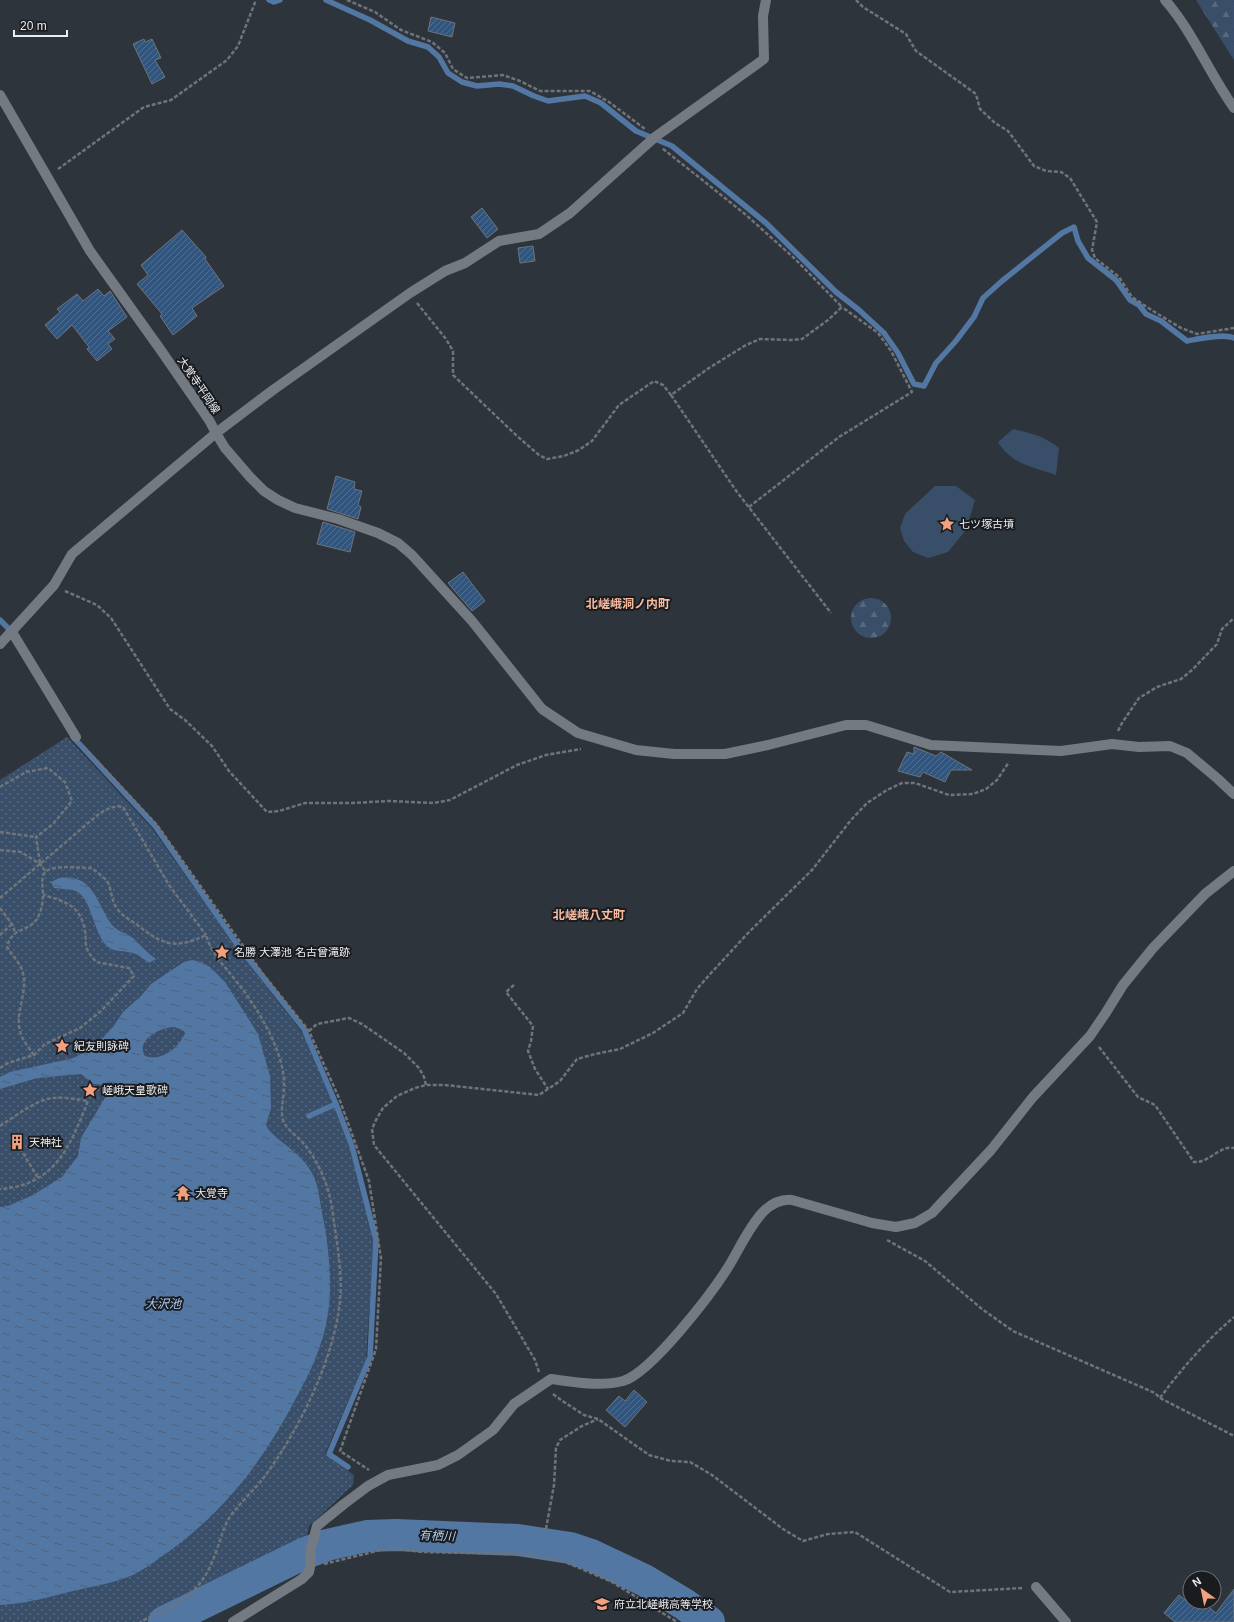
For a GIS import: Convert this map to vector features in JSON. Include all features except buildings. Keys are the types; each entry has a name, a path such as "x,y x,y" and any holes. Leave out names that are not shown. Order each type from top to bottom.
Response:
{"street":[{"path":"0,644 54,585 72,554 216,433 273,390 410,293 445,271 465,262 499,241 538,234 570,213 653,139 764,59 763,16 766,0"},
{"path":"1165,0 1176,13 1221,90 1234,108"},
{"name":"大覚寺平岡線","path":"0,94 90,251 209,420 225,448 250,477 264,491 295,508 338,519 378,533 398,543 412,555 472,621 542,710 578,733 636,750 674,754 725,754 846,726 866,725 931,745 1061,751 1112,744 1139,747 1170,746 1187,753 1234,794"},
{"path":"12,632 76,737"},
{"path":"233,1622 302,1579 309,1572 311,1548 317,1526 368,1486 388,1475 438,1465 458,1455 493,1430 514,1404 551,1379 590,1384 625,1381 645,1367 676,1336 727,1270 757,1219 764,1211 781,1200 792,1200 872,1223 896,1227 915,1223 932,1213 991,1150 1033,1097 1090,1036 1123,985 1153,948 1205,894 1234,871"},
{"path":"1036,1587 1066,1622"}],"path":[{"path":"48,177 144,107 171,100 227,60 238,46 256,0"},
{"path":"347,0 375,12 401,30 432,42 445,53 453,69 467,78 503,75 520,81 540,91 590,91 609,102 746,214 794,258 842,307 878,333 891,351 912,392 839,437 749,507"},
{"path":"856,0 863,7 906,34 916,51 976,94 980,109 995,123 1008,131 1034,166 1046,171 1061,172 1070,178 1098,222 1092,250 1095,258 1119,277 1132,297 1181,328 1197,334 1234,328"},
{"path":"410,293 446,339 453,351 453,375 517,436 547,460 564,456 579,450 592,441 619,405 654,381 663,385 736,492 831,613"},
{"path":"671,395 709,368 746,345 760,339 802,339 828,320 842,307"},
{"path":"54,585 97,605 111,618 170,709 186,720 212,746 229,770 267,812 279,811 305,803 389,801 434,803 450,800 517,765 546,755 585,748"},
{"path":"1112,744 1122,723 1139,698 1157,687 1181,679 1217,644 1222,629 1234,618"},
{"path":"76,737 157,825 263,974 309,1031 339,1098 369,1182 381,1258 376,1349 340,1451 381,1479"},
{"path":"1019,749 997,780 986,789 973,794 949,794 915,783 902,783 887,790 867,803 851,820 812,870 748,932 697,989 683,1013 653,1033 620,1049 577,1059 560,1080 539,1095 426,1085 398,1096 383,1108 372,1129 374,1145 496,1294 535,1360 542,1384 566,1404 584,1415 598,1419 649,1456 672,1461 690,1462 712,1475 783,1529 803,1541 828,1534 855,1532 950,1592 1036,1587"},
{"path":"0,787 26,772 48,768 65,782 72,801 53,824 36,837 0,832"},
{"path":"0,898 100,813 110,808 118,806 122,807 169,885 206,935 209,947 237,982 272,1037 282,1065 284,1078 283,1120 288,1128 305,1144 315,1160 329,1191 338,1252 340,1279 339,1308 324,1366 306,1406 286,1444 264,1477 225,1523 212,1565 204,1580 194,1592 140,1622"},
{"path":"36,837 40,864"},
{"path":"0,850 21,852 40,864 46,872"},
{"path":"34,1055 22,1036 19,1024 19,1011 24,990 24,974 7,947 8,940 16,932 29,926 36,920 42,909 43,895 41,882 46,872 54,868 92,868 109,884 112,899 119,911 146,932 168,943 176,944 189,942 206,935"},
{"path":"0,1068 8,1063 34,1055 45,1044 80,1028 101,1012 134,976 129,968 96,962 87,949 83,920 75,909 60,900 43,895"},
{"path":"0,908 16,932"},
{"path":"0,935 12,924"},
{"path":"514,985 506,992 533,1026 528,1052 535,1069 548,1089"},
{"path":"309,1031 317,1024 349,1018 362,1024 404,1053 419,1068 426,1085"},
{"path":"1090,1036 1138,1097 1155,1105 1194,1162 1200,1162 1210,1158 1225,1148 1234,1148"},
{"path":"0,1126 45,1100 64,1098 88,1101 68,1148 56,1164 38,1178 16,1188 0,1189"},
{"path":"20,1148 38,1178"},
{"path":"872,1223 889,1242 925,1261 982,1309 1013,1331 1155,1393 1160,1398 1234,1436"},
{"path":"1160,1398 1181,1370 1212,1335 1234,1316"},
{"path":"546,1529 554,1486 556,1448 560,1440 582,1426 598,1419"},
{"path":"310,1567 389,1548 422,1552 520,1554 563,1561 612,1582 677,1622"}],"green space":[{"path":"1196,0 1234,0 1234,60"},
{"path":"1013,429 1043,438 1059,448 1056,475 1023,464 1003,449 998,442"},
{"path":"935,486 956,486 975,500 966,530 948,552 928,558 913,552 904,541 900,528 905,514"},
{"path":"875,598 882,601 888,607 891,618 890,626 882,635 875,638 867,638 860,635 852,626 851,614 854,607 863,599"},
{"name":"大覚寺","path":"67,737 151,827 240,952 304,1035 347,1133 374,1241 366,1360 325,1454 354,1475 353,1485 309,1526 305,1546 240,1581 155,1622 0,1622 0,780"}],"water":[{"path":"59,878 80,880 87,885 93,891 112,925 116,929 133,938 156,959 149,963 135,954 113,950 107,946 98,932 84,898 73,890 54,888 51,882"},
{"name":"大沢池","path":"192,960 201,962 210,967 225,982 258,1034 270,1076 271,1108 266,1125 274,1135 304,1161 315,1180 325,1229 330,1268 329,1308 322,1340 315,1360 301,1389 283,1422 255,1466 221,1506 183,1541 142,1570 120,1580 37,1600 0,1605 0,1207 8,1206 33,1195 62,1177 78,1156 81,1138 109,1091 106,1085 94,1084 81,1074 37,1078 0,1089 0,1077 10,1072 74,1058 86,1051 102,1039 113,1027 123,1012 141,996 151,984 184,962","holes":["174,1027 183,1030 185,1033 182,1039 169,1052 157,1057 145,1056 143,1045 146,1040 156,1032"]}],"waterway":[{"path":"269,0 274,2 280,0"},
{"path":"326,0 370,20 408,41 428,47 439,57 448,73 462,82 477,86 499,84 513,86 548,101 585,96 601,103 636,131 672,146 766,223 836,292 859,310 884,333 898,353 914,384 924,386 936,363 955,342 974,317 983,298 1062,233 1074,227 1078,241 1088,258 1116,280 1130,300 1139,305 1146,314 1161,321 1187,341 1218,336 1234,338"},
{"path":"0,620 8,628"},
{"path":"73,737 155,826 239,947 304,1029 352,1146 376,1240 370,1357 329,1454 348,1467"},
{"path":"309,1116 336,1104"},
{"name":"有栖川","path":"164,1622 303,1554 327,1545 367,1536 396,1535 518,1540 570,1548 591,1555 644,1580 684,1604 709,1622"}],"place":[{"name":"七ツ塚古墳","path":"947,524"},
{"name":"名勝 大澤池 名古曾滝跡","path":"222,952"},
{"name":"紀友則詠碑","path":"62,1046"},
{"name":"嵯峨天皇歌碑","path":"90,1090"},
{"name":"天神社","path":"17,1142"},
{"name":"大覚寺","path":"183,1193"},
{"name":"府立北嵯峨高等学校","path":"602,1604"}],"district":[{"name":"北嵯峨洞ノ内町","path":"628,604"},
{"name":"北嵯峨八丈町","path":"589,915"}]}
